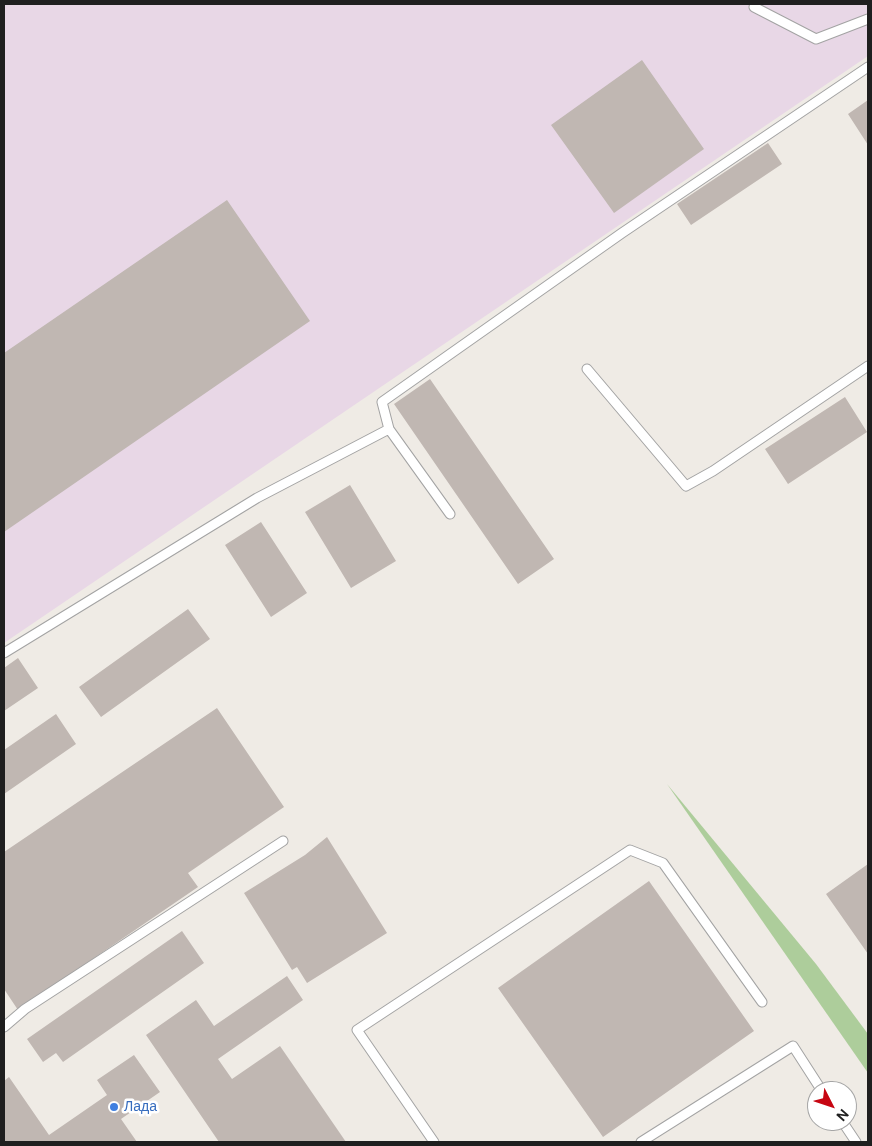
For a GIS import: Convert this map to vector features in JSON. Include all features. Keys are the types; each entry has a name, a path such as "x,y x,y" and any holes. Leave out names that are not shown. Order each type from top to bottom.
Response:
{"lane":[{"path":"754,7 816,39 868,19"},
{"path":"450,514 389,430 382,402 622,233 868,67"},
{"path":"586,369 686,486 713,471 868,366"},
{"path":"4,653 257,498 389,430"},
{"path":"4,1027 26,1009 283,841"},
{"path":"434,1142 357,1030 630,850 663,863 762,1002"},
{"path":"642,1142 793,1046 816,1081"},
{"path":"849,1131 856,1142"}],"shaded area":[{"path":"4,4 868,4 868,56 4,643"}],"green space":[{"path":"667,784 816,964 868,1034 868,1073"}],"building":[{"path":"642,60 704,149 614,213 551,125"},
{"path":"868,100 868,145 848,114"},
{"path":"768,143 782,164 691,225 677,204"},
{"path":"227,200 310,321 4,532 4,353"},
{"path":"430,379 554,559 518,584 394,404"},
{"path":"845,397 867,432 788,484 765,449"},
{"path":"350,485 396,561 351,588 305,512"},
{"path":"261,522 307,593 271,617 225,545"},
{"path":"188,609 210,639 101,717 79,687"},
{"path":"18,658 38,688 4,711 4,668"},
{"path":"217,708 284,807 188,873 198,887 18,1010 4,989 4,852"},
{"path":"56,714 76,744 4,794 4,750"},
{"path":"327,837 387,933 307,983 297,967 292,970 244,893 305,855"},
{"path":"868,864 868,954 826,894"},
{"path":"649,881 754,1031 603,1137 498,988"},
{"path":"182,931 204,963 63,1062 56,1053 43,1062 27,1039"},
{"path":"287,976 303,1000 218,1059 232,1079 280,1046 346,1142 219,1142 146,1035 196,1000 214,1026"},
{"name":"Лада","path":"134,1055 160,1092 121,1119 137,1142 4,1142 4,1081 9,1077 49,1135 107,1095 97,1080"}],"place":[{"name":"Лада","path":"114,1107"}]}
